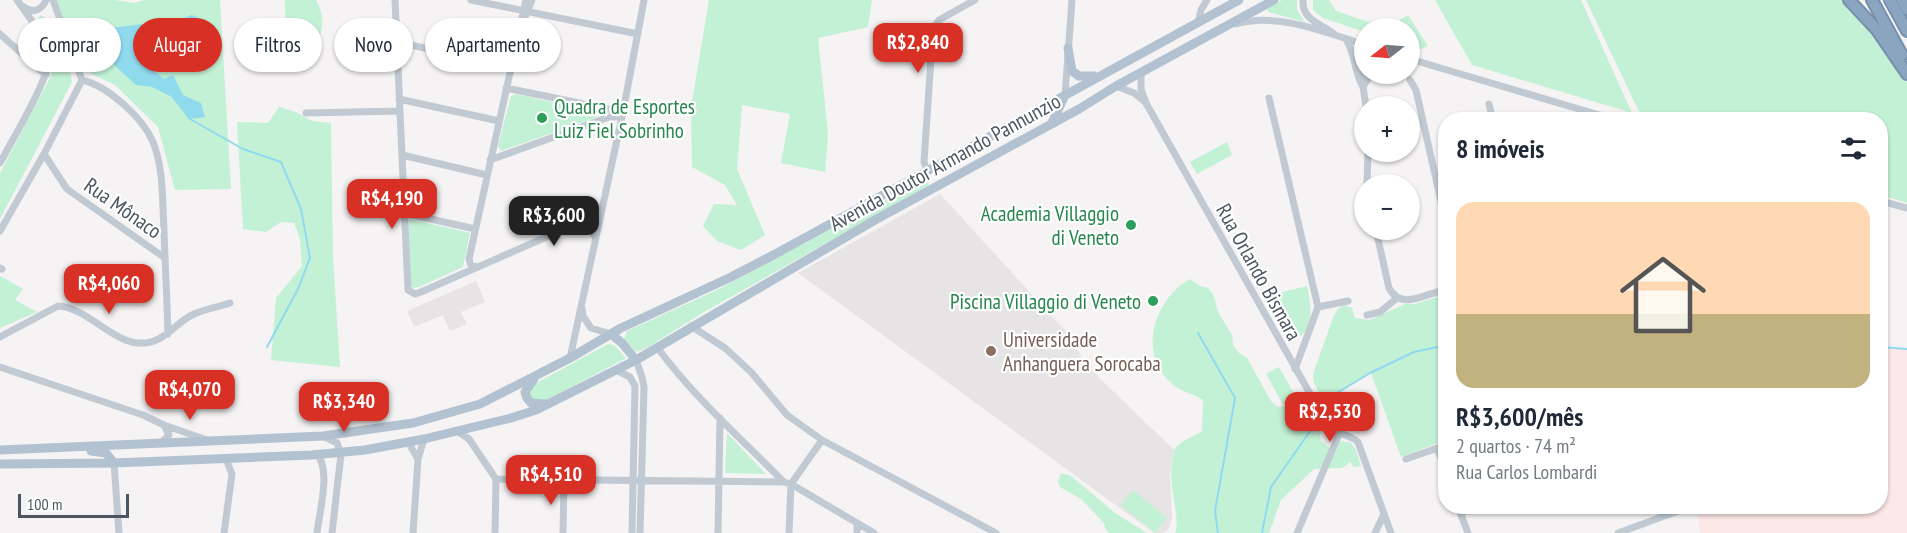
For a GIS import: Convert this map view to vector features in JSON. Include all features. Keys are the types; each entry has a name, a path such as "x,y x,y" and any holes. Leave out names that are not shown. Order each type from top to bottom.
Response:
{"highway":[{"path":"1849,0 1877,30 1907,74"},
{"path":"1872,0 1907,64"},
{"path":"1890,0 1907,31"},
{"path":"1902,0 1907,9"}],"main road":[{"name":"Avenida Doutor Armando Pannunzio","path":"0,450 47,450 162,442 323,436 379,430 480,404 570,358 611,334 731,277 1239,0"},
{"name":"Avenida Doutor Armando Pannunzio","path":"0,464 114,463 341,452 424,439 511,418 549,404 636,360 875,220 1274,0"},
{"path":"1169,38 1170,45 1179,53"},
{"path":"1154,46 1161,50 1160,63"},
{"path":"1068,48 1072,71 1083,77 1099,76"},
{"path":"1052,123 1065,96"},
{"path":"927,171 939,185"},
{"path":"611,334 636,360"},
{"path":"537,375 528,384 525,392 526,398 531,404 549,404"},
{"path":"47,450 103,452 114,463"}],"street":[{"path":"18,2 32,11 40,9 46,0"},
{"path":"0,231 44,154 82,80 53,0"},
{"path":"395,0 396,18"},
{"path":"471,0 638,34"},
{"path":"526,0 526,12"},
{"path":"523,18 532,0"},
{"path":"570,358 644,0"},
{"path":"927,171 924,162 933,28 939,20 975,0"},
{"path":"1065,96 1072,0"},
{"path":"1198,22 1207,0"},
{"path":"1303,0 1303,9 1308,17 1326,27 1336,36"},
{"path":"0,163 46,75 49,58 45,43 18,2"},
{"path":"1228,26 1251,20 1271,20 1354,42"},
{"path":"0,34 46,75"},
{"path":"1346,39 1351,46 1357,75 1363,87"},
{"path":"1420,62 1589,112"},
{"path":"398,72 406,282 410,293 421,292 601,213"},
{"path":"477,267 471,265 469,259 510,72"},
{"name":"Rua Orlando Bismara","path":"1141,74 1141,89 1146,103 1329,428 1339,434 1355,438 1358,442 1384,513"},
{"path":"82,80 116,97 139,121 153,141 161,170 168,334"},
{"path":"1363,84 1364,96"},
{"path":"1412,84 1416,90 1438,188"},
{"name":"Rua Orlando Bismara","path":"1116,86 1134,93 1146,103"},
{"path":"506,88 622,115"},
{"path":"1269,98 1317,307 1295,369"},
{"path":"399,99 499,121"},
{"path":"1489,104 1491,112"},
{"path":"306,113 400,111"},
{"path":"490,160 609,117 622,115"},
{"name":"Rua Mônaco","path":"44,154 67,189 165,258"},
{"path":"402,156 487,175"},
{"path":"1888,203 1907,208"},
{"path":"404,213 475,229"},
{"path":"576,224 590,228 595,243"},
{"path":"1378,240 1389,288 1397,298 1410,300 1438,292"},
{"path":"1368,315 1380,312 1397,298"},
{"path":"583,300 583,316 588,326 611,334"},
{"path":"1317,307 1348,300"},
{"path":"0,337 58,306 80,314 137,343 157,340 192,315 230,303"},
{"path":"691,326 726,348 751,372 787,415 822,440 996,533"},
{"path":"657,347 666,360 720,418 788,483 874,533"},
{"path":"1286,352 1303,350"},
{"path":"636,360 644,387 640,533"},
{"path":"0,367 143,415 208,441"},
{"path":"616,370 630,377 635,386 632,533"},
{"path":"718,533 720,418"},
{"path":"162,442 169,435 164,425"},
{"path":"457,431 469,439 496,479 495,533"},
{"path":"1297,533 1339,434"},
{"path":"323,436 337,443 341,452 332,533"},
{"path":"413,533 418,459 424,439"},
{"path":"789,533 788,483 822,440"},
{"path":"408,442 418,459"},
{"path":"1406,459 1437,448"},
{"path":"316,454 323,462 325,473 317,533"},
{"path":"224,533 232,474 226,459"},
{"path":"114,463 119,533"},
{"path":"496,479 788,483"},
{"path":"563,533 564,480"},
{"path":"1375,533 1384,513"},
{"path":"1384,513 1391,533"},
{"path":"1461,514 1468,533"},
{"path":"1618,533 1670,514"},
{"path":"857,523 857,533"}],"shaded area":[{"name":"Universidade Anhanguera Sorocaba","path":"940,194 1071,337 1085,364 1174,450 1170,473 1172,519 1168,530 1154,533 798,273"},
{"path":"476,281 485,302 461,312 467,324 450,331 443,315 414,327 407,311"},
{"path":"1888,348 1907,350 1907,533 1700,533 1699,514 1888,514"}],"green space":[{"path":"56,0 115,0 134,3 145,0 220,0 221,18 133,18 133,72 222,72 222,34 231,189 175,190 158,127 115,85 90,72 121,72 121,18 63,18"},
{"path":"285,0 316,0 322,14 322,18 286,18"},
{"path":"709,0 872,0 868,27 818,38 828,134 825,172 781,163 790,114 742,105 737,169 765,235 741,250 717,241 703,226 714,204 737,205 725,185 692,167 691,108"},
{"path":"1282,0 1297,0 1297,10 1305,22 1268,12 1268,8"},
{"path":"1313,0 1329,0 1336,11 1357,18 1354,18 1354,28 1323,18 1313,10"},
{"path":"1435,0 1581,0 1632,112 1629,112 1472,65"},
{"path":"1586,0 1842,0 1869,29 1907,82 1907,203 1888,197 1888,112 1639,112"},
{"path":"1420,34 1428,46 1420,49"},
{"path":"51,72 70,72 72,82 0,219 0,173"},
{"path":"516,94 596,112 597,117 501,151 498,146 511,96"},
{"path":"279,107 296,112 312,121 331,123 333,257 340,367 271,360 276,298 302,266 300,239 294,223 281,222 266,232 243,229 237,122 268,123"},
{"path":"1227,142 1232,155 1197,174 1190,162"},
{"path":"921,181 928,182 929,185 704,312 648,347 636,352 624,339 627,331 715,291"},
{"path":"409,219 470,233 463,267 413,288 410,285"},
{"path":"0,276 23,289 15,300 37,312 0,328"},
{"path":"1190,279 1208,288 1213,294 1218,312 1232,335 1233,345 1247,358 1271,401 1278,407 1302,402 1311,410 1316,419 1321,441 1332,450 1338,440 1351,443 1361,466 1354,467 1350,462 1342,468 1314,469 1281,500 1269,533 1175,533 1176,520 1171,472 1173,454 1180,443 1202,431 1203,400 1180,389 1167,379 1158,367 1153,338 1155,324 1168,298"},
{"path":"1307,286 1310,301 1308,325 1299,337 1291,339 1266,296"},
{"path":"1438,297 1438,443 1401,457 1371,373 1337,393 1327,407 1314,383 1313,374 1338,309 1344,305 1352,308 1355,318 1370,320 1405,304 1415,304"},
{"path":"608,344 614,345 626,358 543,402 535,402 528,393 531,386"},
{"path":"1279,367 1296,397 1283,405 1266,374"},
{"path":"728,434 766,474 725,473"},
{"path":"1061,473 1071,476 1115,513 1147,533 1109,533 1104,523 1081,499 1060,487 1058,481"},
{"path":"1133,490 1167,518 1155,533 1121,505"}],"water":[{"path":"192,15 199,18 183,18"},
{"path":"133,25 133,72 155,72 164,79 173,75 183,95 201,103 205,117 190,119 174,98 152,87 136,85 121,71 121,27"}],"waterway":[{"path":"172,96 190,119 243,149 281,162 301,209 310,258 298,289 267,347"},
{"path":"1198,333 1235,398 1215,511 1218,533"},
{"path":"1323,413 1337,393 1370,373 1414,352 1438,347"},
{"path":"1888,348 1907,349"},
{"path":"1262,533 1271,487 1320,417"}],"place":[{"name":"Quadra de Esportes Luiz Fiel Sobrinho","path":"542,118"},
{"name":"Academia Villaggio di Veneto","path":"1131,225"},
{"name":"Piscina Villaggio di Veneto","path":"1153,301"},
{"name":"Universidade Anhanguera Sorocaba","path":"991,351"}]}
